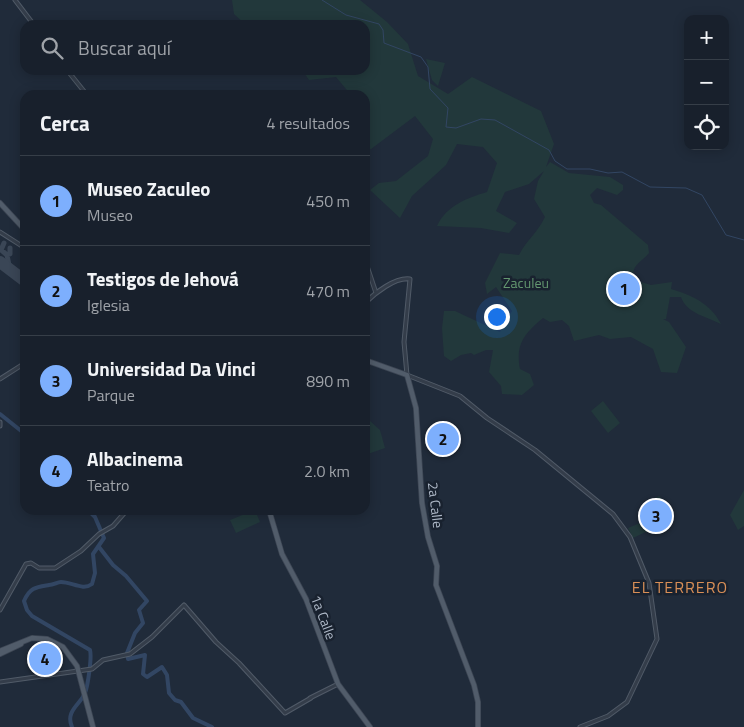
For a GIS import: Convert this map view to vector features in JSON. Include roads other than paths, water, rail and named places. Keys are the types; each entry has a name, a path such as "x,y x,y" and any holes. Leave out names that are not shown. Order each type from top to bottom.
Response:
{"main road":[{"path":"0,203 20,225"},
{"path":"370,362 407,375"},
{"name":"2a Calle","path":"407,375 416,408 422,503 437,566 436,585 474,684 478,702 479,726"},
{"name":"1a Calle","path":"270,515 282,554 306,599 338,684 370,727"},
{"path":"0,652 28,639 47,639 68,651 77,670 93,727"}],"street":[{"path":"15,0 30,20"},
{"path":"71,75 83,90"},
{"path":"0,232 20,245"},
{"path":"370,275 376,293 370,298"},
{"name":"2a Calle","path":"376,293 404,279 410,279 404,342 407,375"},
{"path":"0,378 20,366"},
{"path":"407,375 460,396 487,418 552,463 618,518 630,537 648,578 657,630 654,646 627,702 608,716 580,727"},
{"path":"0,610 26,564 31,563 39,568 55,568 80,551 99,534 113,526 123,515"},
{"path":"0,682 92,669 103,660 128,655 152,637 184,605 216,642 286,712 338,684"}],"waterway":[{"path":"322,0 346,15 364,20"},
{"path":"370,22 379,24 383,30 384,43 421,57 428,67 430,89 448,108 446,127 456,128 481,119 495,120 549,150 555,161 567,169 590,169 608,173 622,172 650,187 686,188 702,195 726,235 744,240"},
{"path":"0,414 20,430"},
{"path":"72,727 70,717 86,689 90,665 90,650 32,616 27,610 24,601 31,590 41,586 61,582 85,587 92,584 95,573 93,554 104,538 93,515"},
{"path":"99,547 147,601 139,610 143,623 135,633 127,653 128,659 145,655 143,674 147,677 162,667 167,675 169,693 175,700 181,702 193,718 212,727"}],"place":[{"name":"Museo Zaculeo","path":"624,289"},
{"name":"Testigos de Jehová","path":"443,439"},
{"name":"Universidad Da Vinci","path":"656,516"},
{"name":"Albacinema","path":"45,659"}],"district":[{"name":"EL TERRERO","path":"680,587"}],"park label":[{"name":"Zaculeu","path":"526,282"}]}
